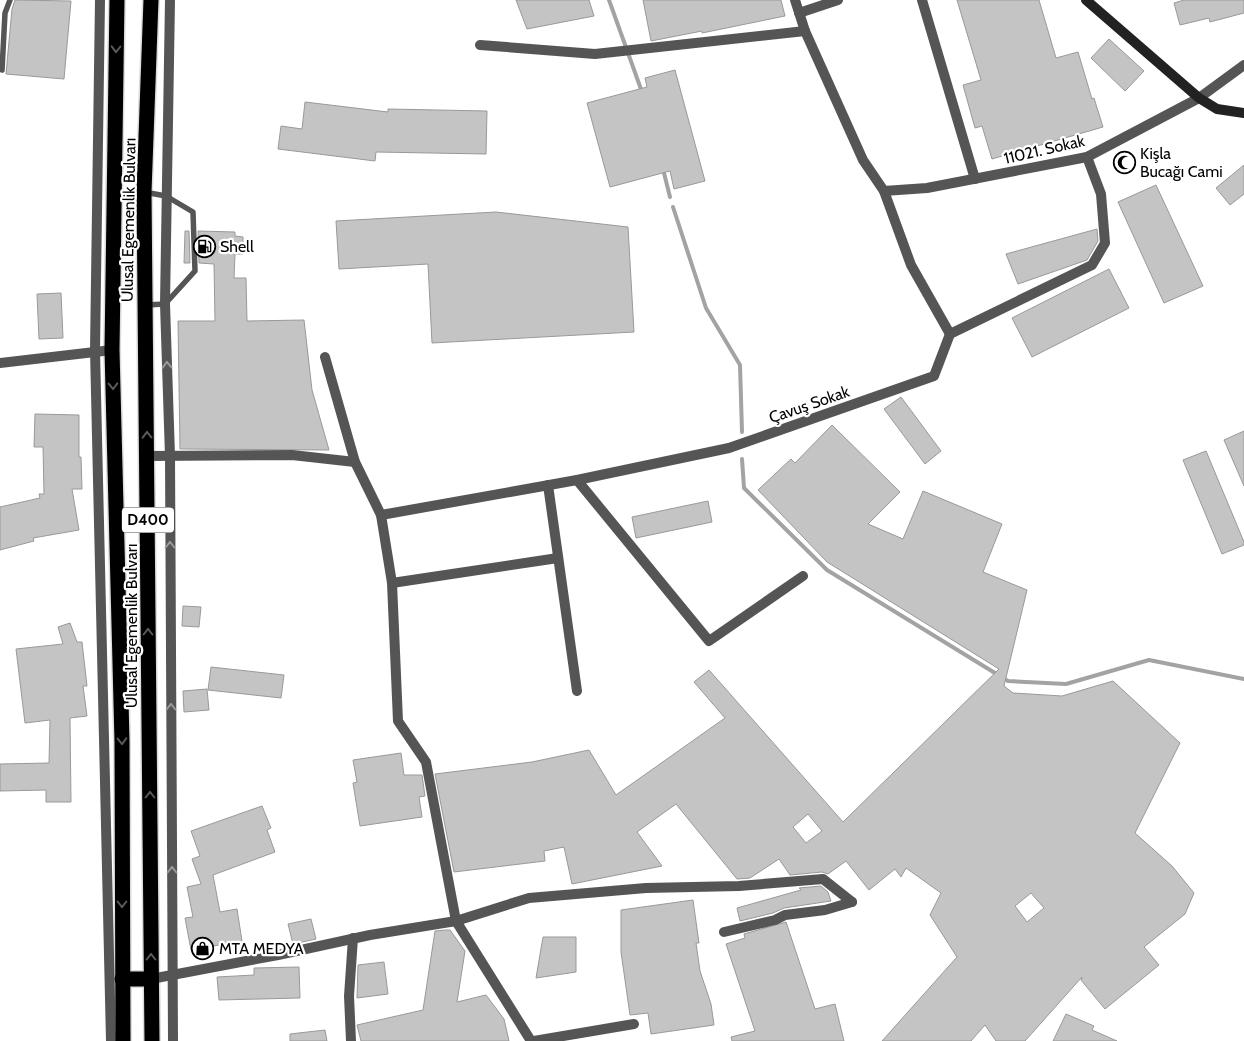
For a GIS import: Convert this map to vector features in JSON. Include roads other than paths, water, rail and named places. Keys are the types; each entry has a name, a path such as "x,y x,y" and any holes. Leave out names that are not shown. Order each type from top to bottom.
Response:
{"highway":[{"name":"Ulusal Egemenlik Bulvarı","path":"117,0 112,350 122,741 123,1041"},
{"name":"Ulusal Egemenlik Bulvarı","path":"151,0 144,192 144,305 152,1041"},
{"path":"122,979 151,979"}],"street":[{"path":"100,0 95,350 111,1041"},
{"path":"170,0 165,304 170,456 172,1041"},
{"path":"795,0 805,31 863,160 884,191 911,265 950,334 1092,265 1105,243 1101,194 1087,157"},
{"path":"799,13 838,0"},
{"path":"922,0 975,179"},
{"path":"1086,0 1199,98 1217,108 1244,112"},
{"path":"480,45 595,54 664,48 805,31"},
{"name":"11021. Sokak","path":"884,191 927,188 1087,157 1199,98 1244,64"},
{"name":"Çavuş Sokak","path":"381,515 578,480 729,448 934,376 950,334"},
{"path":"0,363 95,350 112,350"},
{"path":"325,358 355,462 381,515 392,583 398,721 426,762 456,922 533,1041 634,1024"},
{"path":"147,456 292,455 355,462"},
{"path":"578,480 709,642 804,576"},
{"path":"548,485 577,691"},
{"path":"392,583 558,558"},
{"path":"151,979 278,956 353,938 456,922 529,898 646,888 739,886 823,879 852,902 825,910 784,915 775,920 724,932"},
{"path":"351,1041 349,996 353,938"}],"lane":[{"path":"2,70 6,13 10,0"},
{"path":"144,192 166,196 193,212 195,271 165,304 144,305"}],"waterway":[{"path":"609,0 642,92"},
{"path":"663,169 670,197"},
{"path":"673,207 706,308 740,365 742,432"},
{"path":"742,459 744,488 827,570 1008,681 1066,684 1149,660 1244,679"}],"place":[{"name":"Kişla Bucağı Cami","path":"1124,162"},
{"name":"Shell","path":"204,246"},
{"name":"MTA MEDYA","path":"203,948"}]}
